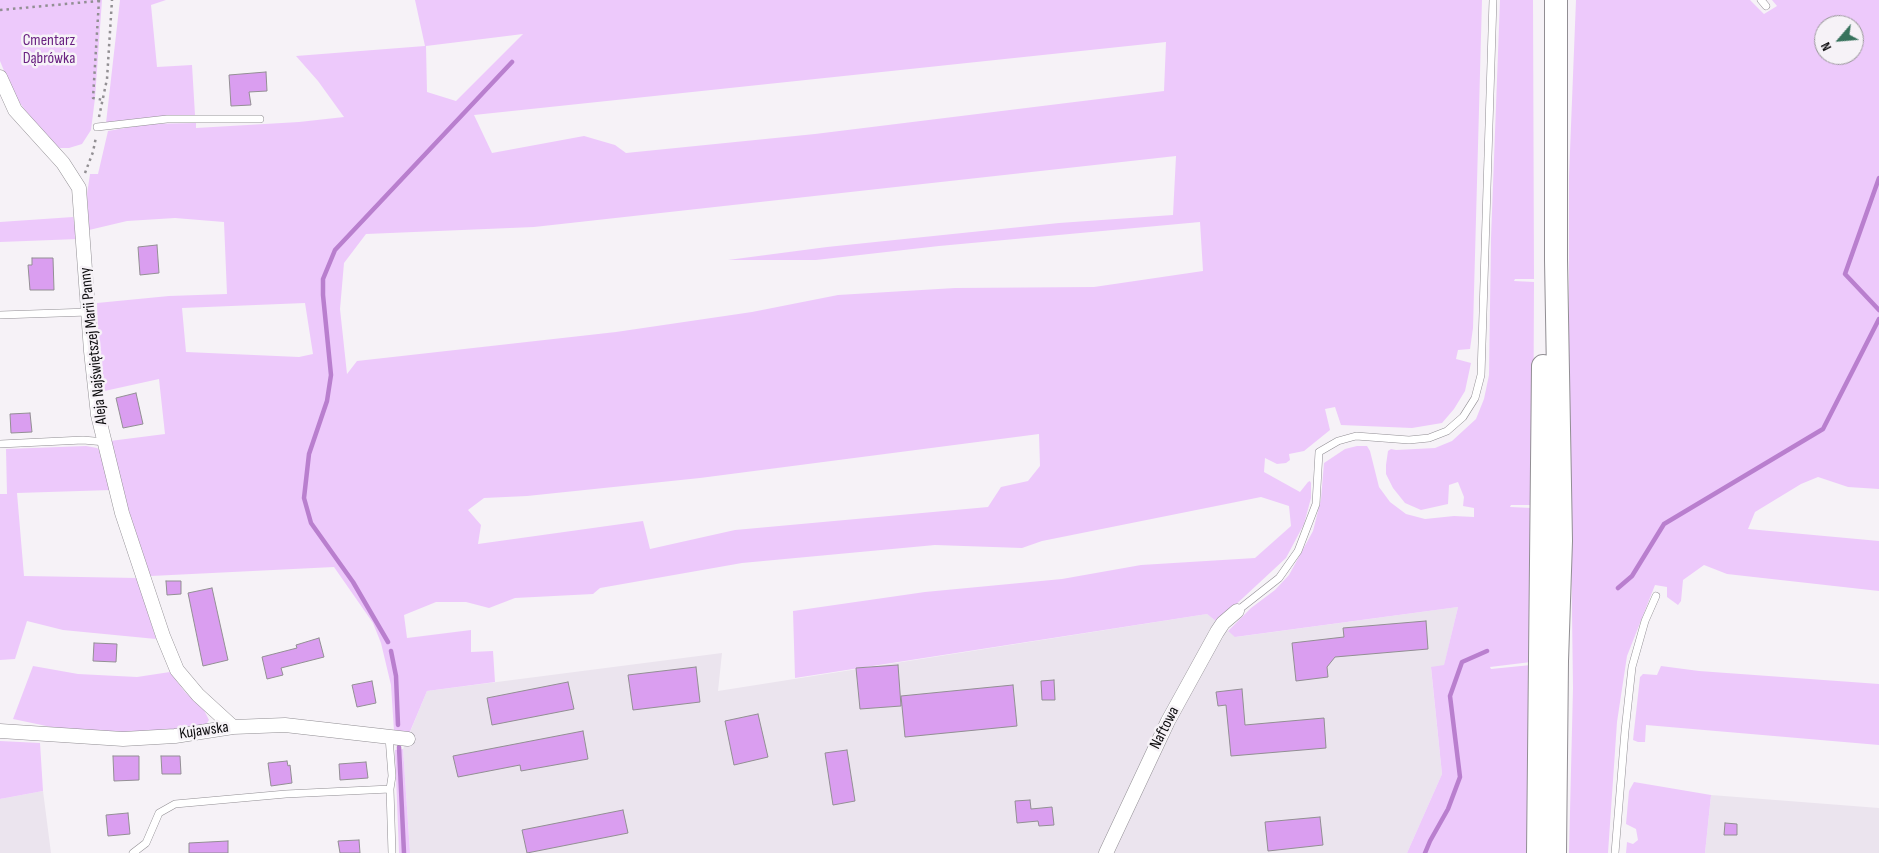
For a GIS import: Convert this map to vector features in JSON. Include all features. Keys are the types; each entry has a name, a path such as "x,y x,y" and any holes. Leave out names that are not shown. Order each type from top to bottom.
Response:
{"main road":[{"path":"1538,853 1543,436 1542,0"},
{"path":"1555,853 1557,661 1561,541 1556,270 1556,0"}],"street":[{"name":"Aleja Najświętszej Marii Panny","path":"0,77 15,110 63,163 79,188 98,416 122,513 163,636 178,670 198,695 233,727"},
{"name":"Naftowa","path":"1106,853 1168,721 1217,632 1236,611"},
{"name":"Kujawska","path":"0,731 123,739 175,736 233,727 285,725 408,739"}],"lane":[{"path":"1236,611 1279,578 1298,550 1316,504 1319,452 1338,441 1356,436 1409,440 1428,438 1447,431 1464,417 1474,398 1481,375 1493,0"},
{"path":"98,127 167,119 260,119"},
{"path":"0,315 89,312"},
{"path":"0,444 83,440 105,442"},
{"path":"1615,853 1624,731 1632,667 1645,620 1656,596"},
{"path":"389,736 392,776 390,789 392,853"},
{"path":"133,853 146,843 159,813 175,804 286,794 390,789"}],"path":[{"path":"49,0 49,5"},
{"path":"79,188 93,152 107,79 112,0"},
{"path":"0,10 99,1 93,98 103,100"}],"shaded area":[{"path":"1458,607 1444,666 1431,668 1442,774 1407,853 410,853 403,749 427,691 722,653 718,691 1207,614 1236,637"},
{"path":"43,791 51,853 0,853 0,799"},
{"path":"1711,795 1879,808 1879,853 1705,853"}],"green space":[{"name":"Cmentarz Dąbrówka","path":"0,0 102,0 91,130 82,144 69,148 60,148 47,140 14,95 0,61"},
{"path":"120,0 166,0 151,5 157,67 192,65 195,115 106,123"},
{"path":"415,0 1482,0 1473,328 1470,349 1458,350 1456,359 1471,363 1465,391 1454,409 1442,423 1412,428 1341,425 1335,407 1325,409 1330,430 1304,451 1289,454 1290,460 1286,463 1277,464 1265,458 1264,472 1300,492 1310,481 1311,498 1304,524 1286,558 1217,622 1207,614 795,678 793,611 925,592 1062,579 1141,565 1255,558 1291,526 1289,506 1261,497 1042,541 1022,548 935,545 742,563 600,588 593,594 515,598 489,608 466,602 436,602 404,615 407,638 471,630 471,652 493,651 495,682 427,691 409,734 394,731 391,685 381,643 373,623 334,567 151,576 147,572 125,503 110,441 165,434 159,379 100,392 97,303 169,296 227,294 224,222 175,218 127,221 89,230 87,194 90,174 98,174 108,131 148,124 196,123 196,128 299,122 344,117 318,81 296,56 425,46","holes":["523,34 456,101 427,92 426,46","1166,42 1164,91 815,134 626,153 615,145 584,136 492,153 474,115","1176,156 1173,215 1059,223 827,247 728,260 816,260 939,246 1200,222 1203,271 1094,287 955,288 838,295 752,312 616,332 357,361 347,374 340,309 344,263 366,234 534,227","305,303 313,354 299,357 186,352 182,308","1039,434 1040,466 1028,481 1001,487 988,507 735,530 650,549 643,521 478,544 481,525 468,510 484,498 527,496 700,478"]},
{"path":"1500,0 1533,0 1534,279 1515,279 1514,281 1534,282 1533,505 1511,505 1510,507 1532,508 1531,662 1490,667 1491,669 1531,665 1528,853 1407,853 1442,774 1431,667 1444,665 1458,607 1235,637 1228,631 1251,608 1275,590 1289,575 1313,531 1321,499 1324,463 1345,449 1367,446 1379,487 1390,502 1406,514 1425,519 1454,516 1474,517 1474,508 1463,506 1464,497 1458,482 1449,485 1448,504 1421,510 1405,503 1393,488 1386,474 1386,465 1388,451 1391,449 1435,448 1452,441 1476,419 1484,399 1489,375 1491,238"},
{"path":"1576,0 1750,0 1764,14 1777,6 1772,0 1879,0 1879,489 1848,487 1818,477 1801,484 1755,512 1748,529 1879,541 1879,591 1727,574 1704,565 1683,580 1681,601 1678,605 1667,597 1667,587 1655,585 1627,656 1617,722 1608,853 1569,853 1573,688 1569,392 1569,176"},
{"path":"73,217 78,239 0,242 0,222"},
{"path":"86,446 97,448 102,452 111,490 17,493 24,576 137,578 156,639 63,630 27,621 15,659 0,660 0,494 7,494 6,449"},
{"path":"33,666 78,674 137,677 170,672 185,692 204,710 209,720 205,726 164,732 111,734 56,728 13,719"},
{"path":"1661,666 1699,671 1879,684 1879,745 1646,725 1645,742 1638,742 1633,740 1640,677 1643,674 1657,675"},
{"path":"0,741 40,743 43,791 0,799"},
{"path":"403,749 410,853 399,853 395,750"},
{"path":"1634,782 1711,795 1705,853 1626,853 1627,842 1633,844 1638,840 1636,829 1626,824 1629,791"}],"building":[{"path":"266,72 267,91 249,92 251,105 231,106 229,75"},
{"path":"157,245 159,273 140,275 138,247"},
{"path":"32,258 53,258 54,290 30,290 28,265 32,265"},
{"path":"136,393 143,424 123,428 116,398"},
{"path":"30,413 32,432 11,433 10,414"},
{"path":"166,581 181,581 181,594 167,595"},
{"path":"212,588 228,660 203,666 188,593"},
{"path":"1426,621 1428,649 1335,657 1327,667 1328,677 1296,681 1292,643 1344,637 1343,628"},
{"path":"319,638 324,657 281,668 283,675 267,679 262,657 297,648 296,645"},
{"path":"94,643 117,644 116,662 93,661"},
{"path":"898,665 901,706 860,709 856,668"},
{"path":"696,667 700,702 633,710 628,675"},
{"path":"1054,680 1055,700 1042,700 1041,681"},
{"path":"372,681 376,703 357,707 352,685"},
{"path":"568,682 574,709 492,725 487,698"},
{"path":"1013,685 1017,726 905,737 901,696"},
{"path":"1242,689 1245,725 1324,718 1326,748 1231,756 1226,705 1218,706 1216,692"},
{"path":"758,714 768,757 734,765 725,721"},
{"path":"583,731 588,759 521,771 520,765 458,777 453,756"},
{"path":"847,750 855,801 833,805 825,753"},
{"path":"113,756 139,756 139,780 114,781"},
{"path":"161,756 180,756 181,774 162,774"},
{"path":"287,761 288,766 290,765 292,783 271,786 268,763"},
{"path":"366,762 368,778 340,780 339,764"},
{"path":"1030,800 1031,809 1052,807 1054,825 1039,826 1038,821 1017,823 1015,801"},
{"path":"623,810 628,833 527,853 522,830"},
{"path":"128,813 130,834 108,836 106,815"},
{"path":"1320,817 1323,845 1268,851 1265,822"},
{"path":"1725,823 1737,824 1737,835 1724,835"},
{"path":"359,840 360,853 340,853 338,841"},
{"path":"228,841 228,853 189,853 189,843"}],"waterway":[{"path":"388,642 353,582 311,523 304,498 309,454 327,401 331,375 323,279 335,250 512,62"},
{"path":"1879,178 1845,274 1879,310"},
{"path":"1618,588 1632,576 1664,524 1823,429 1879,319"},
{"path":"391,651 396,676 398,725"},
{"path":"1425,853 1448,809 1460,777 1450,696 1462,662 1487,651"},
{"path":"399,747 404,853"}]}
